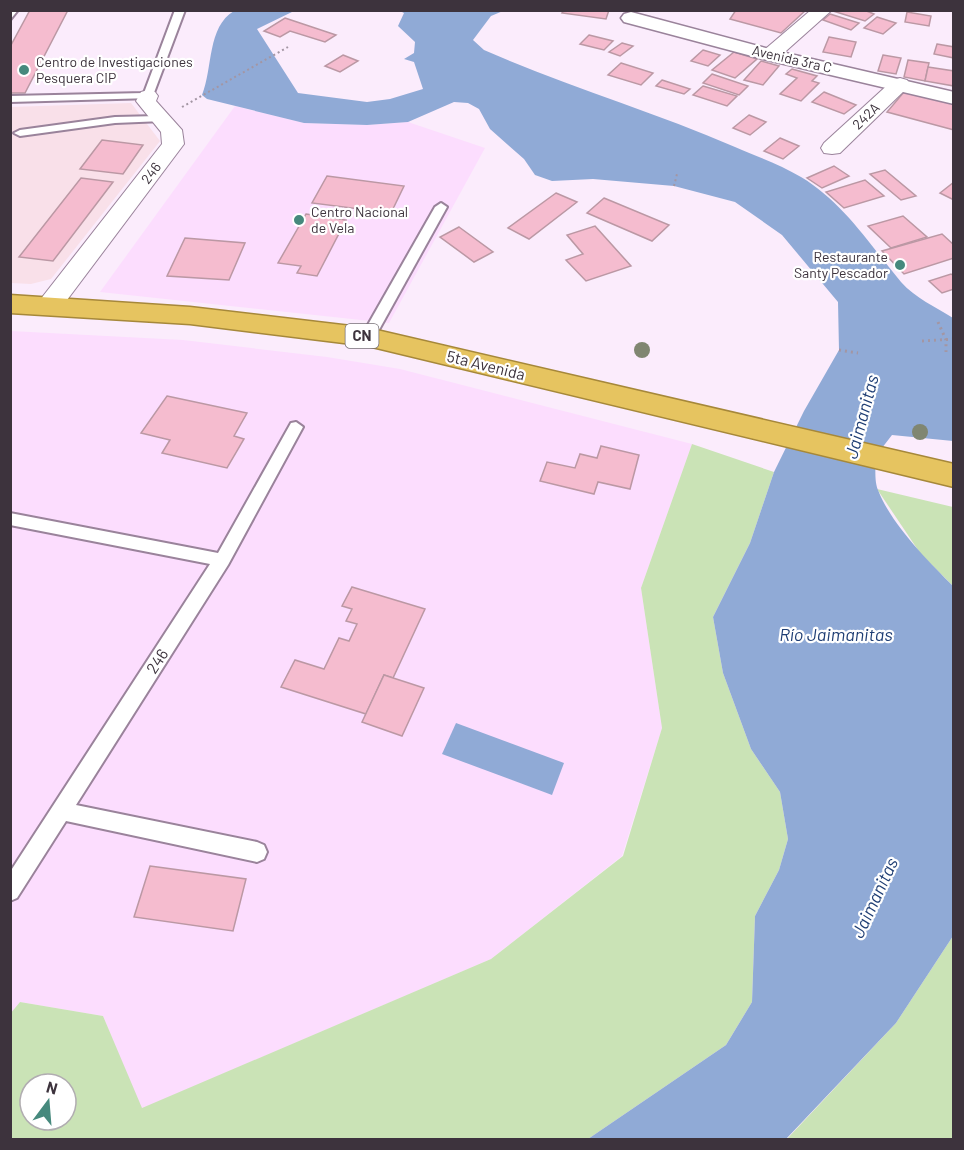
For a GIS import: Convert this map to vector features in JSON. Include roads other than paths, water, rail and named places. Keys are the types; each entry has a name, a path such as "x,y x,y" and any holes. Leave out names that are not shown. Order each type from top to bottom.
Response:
{"highway":[{"name":"5ta Avenida","path":"10,304 226,320 368,337 954,476"}],"street":[{"path":"770,55 823,10"},
{"name":"Avenida 3ra C","path":"631,18 770,55 954,98"},
{"name":"242A","path":"832,148 900,84"},
{"name":"246","path":"49,306 173,144 171,130 159,119 146,101 148,96"}],"lane":[{"path":"10,17 14,10"},
{"path":"10,99 148,96 180,10"},
{"path":"20,133 115,120 159,119"},
{"path":"368,337 441,207"},
{"name":"246","path":"10,891 222,560 296,427"},
{"path":"10,519 222,560"},
{"path":"61,811 257,852"}],"water":[{"name":"Río Jaimanitas","path":"234,11 294,11 257,29 298,93 367,102 390,99 423,89 414,62 404,59 414,53 415,42 398,26 404,13 400,11 503,11 491,16 473,40 484,50 704,134 801,177 830,199 856,225 907,288 919,298 953,318 953,441 892,435 875,457 877,486 884,503 901,529 953,586 953,936 896,1023 786,1139 588,1139 726,1045 752,1002 755,916 779,870 788,839 780,792 751,749 723,673 713,617 750,543 774,472 804,411 839,350 838,302 782,235 735,202 674,186 593,179 552,181 535,175 524,159 490,129 479,109 468,103 454,102 408,122 367,125 304,123 207,99 202,95 215,37 225,18"},
{"path":"456,723 564,763 552,795 442,754"}],"place":[{"name":"Centro de Investigaciones Pesquera CIP","path":"24,70"},
{"name":"Centro Nacional de Vela","path":"299,220"},
{"name":"Restaurante Santy Pescador","path":"900,265"}],"water label":[{"name":"Jaimanitas","path":"862,417"},
{"name":"Jaimanitas","path":"875,898"}]}
